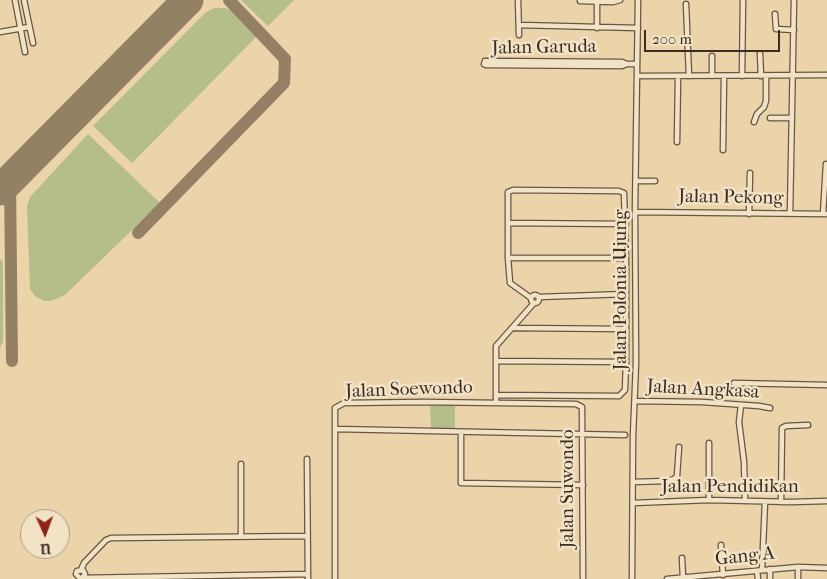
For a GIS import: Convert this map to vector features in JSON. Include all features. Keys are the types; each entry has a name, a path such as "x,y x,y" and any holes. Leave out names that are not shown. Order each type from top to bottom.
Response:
{"street":[{"path":"15,0 25,52"},
{"path":"24,0 33,43"},
{"path":"518,0 519,35"},
{"path":"580,1 613,2 620,0"},
{"name":"Jalan Polonia Ujung","path":"632,579 633,436 636,363 635,212 638,0"},
{"path":"742,76 743,0"},
{"path":"790,214 794,0"},
{"path":"597,1 597,28"},
{"path":"686,4 689,76"},
{"path":"775,14 776,29 794,30"},
{"path":"519,25 638,28"},
{"path":"0,32 29,27"},
{"path":"754,122 766,101 760,54"},
{"path":"712,56 712,76"},
{"name":"Jalan Garuda","path":"520,63 484,64 485,61 637,64"},
{"path":"637,76 827,76"},
{"path":"677,142 678,76"},
{"path":"723,150 724,76"},
{"path":"770,118 792,118"},
{"path":"825,214 826,164"},
{"path":"749,214 750,173"},
{"path":"636,181 655,181"},
{"path":"496,394 619,396 625,390 626,362 625,329 626,294 626,224 625,195 621,191 523,190 508,192 510,283 532,300 539,300 539,297 626,294"},
{"name":"Jalan Pekong","path":"635,212 825,214"},
{"path":"508,223 626,224"},
{"path":"508,258 626,258"},
{"path":"496,403 497,344 513,328 532,300"},
{"path":"513,328 625,329"},
{"path":"496,362 626,362"},
{"path":"734,383 827,385"},
{"name":"Jalan Angkasa","path":"635,401 702,402 770,408"},
{"name":"Jalan Soewondo","path":"335,430 335,408 346,403 576,404"},
{"name":"Jalan Suwondo","path":"576,404 583,409 583,579"},
{"path":"741,405 739,422 744,462 745,500"},
{"path":"781,502 782,428 786,426 808,425"},
{"path":"335,579 335,430 625,435"},
{"path":"461,432 461,483 583,485"},
{"path":"709,443 709,500"},
{"path":"633,482 674,479 677,476 679,446"},
{"path":"307,459 308,536 308,576 75,577 76,572 81,570 84,563 106,540 111,538 308,536"},
{"path":"241,464 241,536"},
{"name":"Jalan Pendidikan","path":"633,503 709,500 764,502 827,501"},
{"path":"758,579 764,502"},
{"path":"721,545 723,575"},
{"path":"682,558 683,578"},
{"path":"798,567 798,579"},
{"name":"Gang A","path":"667,579 723,575 741,576 760,570 798,567 827,568"},
{"path":"770,569 770,579"},
{"path":"81,570 85,574 83,577"}],"green space":[{"path":"241,0 294,0 268,26"},
{"path":"214,8 230,10 257,36 132,163 93,126 205,13"},
{"path":"88,134 160,203 65,295 51,301 44,301 35,296 30,289 27,206 30,197"},
{"path":"0,259 3,262 3,341 0,348"},
{"path":"455,405 455,429 431,430 430,406"}],"taxiway":[{"path":"138,233 284,83 285,59 229,0"},
{"path":"10,180 12,361"}],"runway":[{"path":"0,190 188,0"}]}
